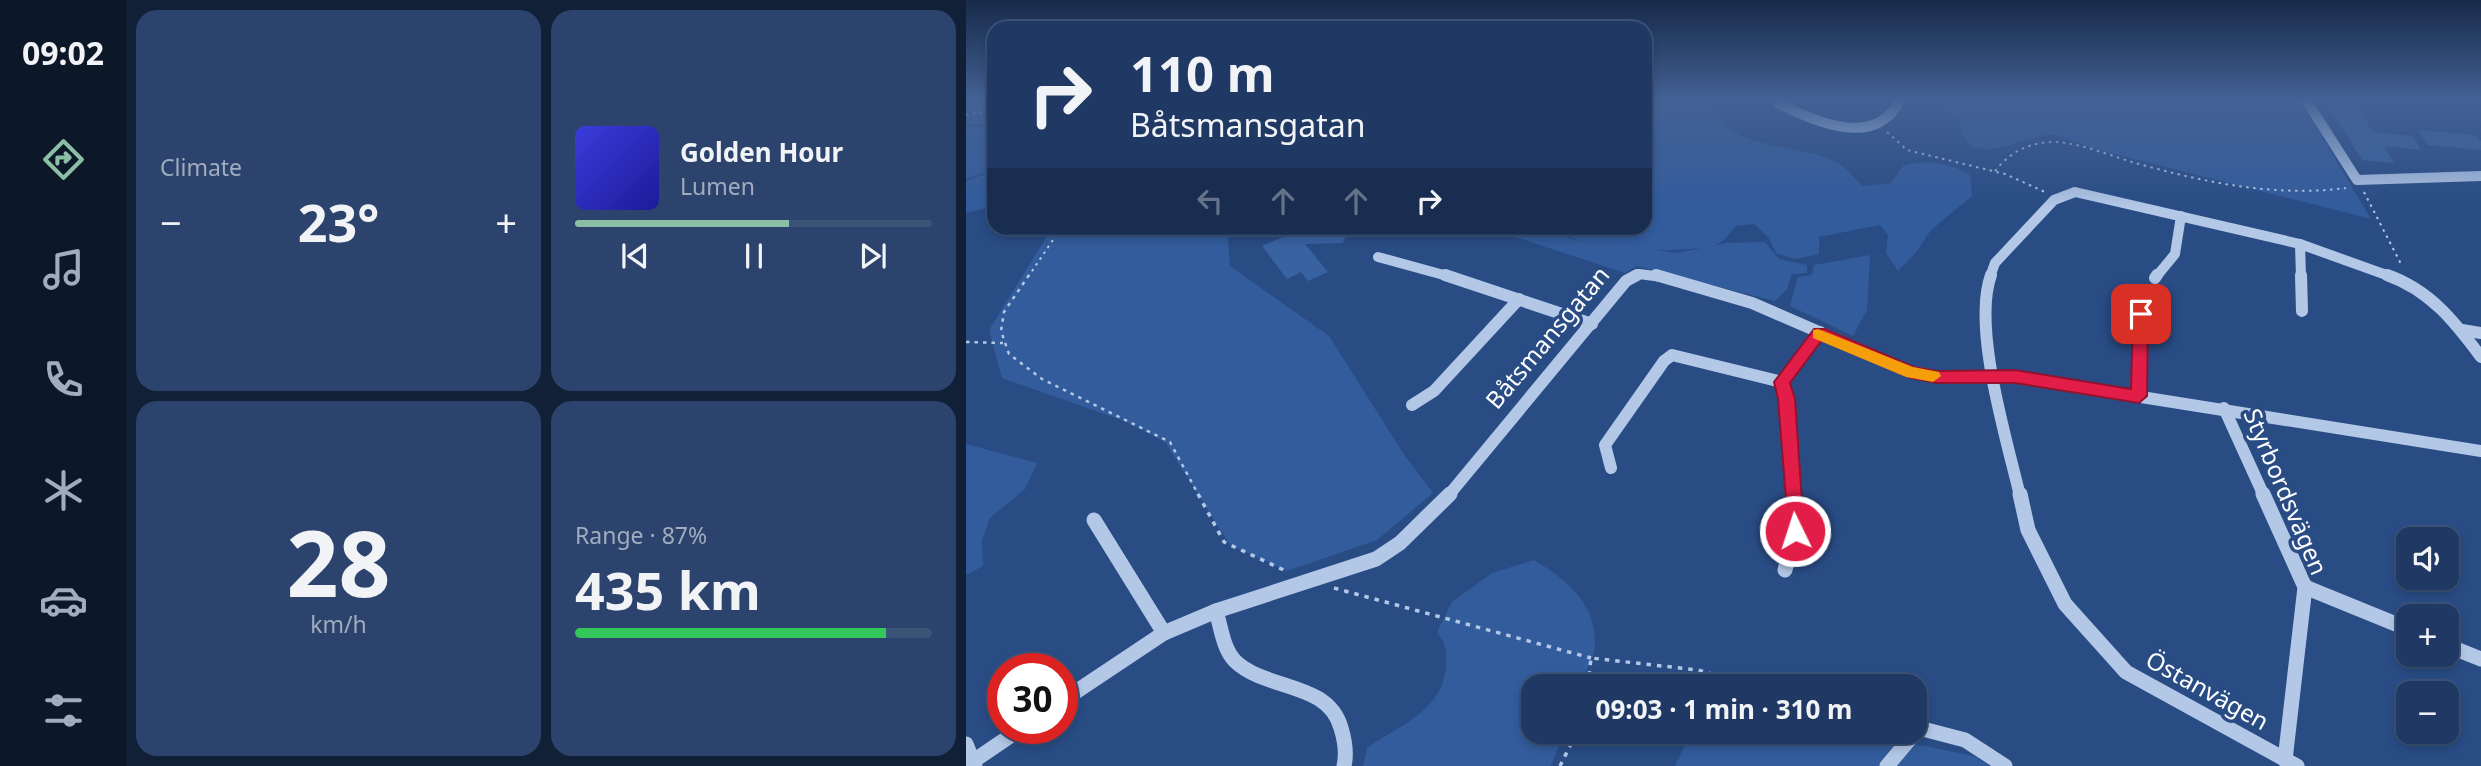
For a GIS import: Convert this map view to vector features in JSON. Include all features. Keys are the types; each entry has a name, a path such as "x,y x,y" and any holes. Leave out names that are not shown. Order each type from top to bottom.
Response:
{"street":[{"path":"2329,136 2358,182 2481,176"},
{"path":"2058,197 2075,191 2094,194 2300,244 2404,281 2445,310 2481,357"},
{"name":"Östanvägen","path":"2058,197 1995,263 1984,302 1993,376 2028,530 2065,604 2126,672 2291,763"},
{"path":"2155,278 2175,254 2181,216"},
{"path":"2300,244 2302,311"},
{"path":"1378,257 1412,264 1592,324"},
{"name":"Båtsmansgatan","path":"1078,690 1164,633 1216,611 1376,559 1412,533 1437,509 1626,281 1640,274 1656,275 1752,303 1911,372 1937,377 1993,376 2139,396 2481,451"},
{"path":"1412,405 1434,391 1519,299"},
{"path":"2139,396 2141,314"},
{"path":"2462,330 2481,333"},
{"path":"1782,382 1820,332"},
{"path":"1611,468 1605,445 1664,361 1672,355 1684,356 1760,379 1782,382"},
{"path":"1782,382 1787,399 1795,531 1785,570"},
{"name":"Styrbordsvägen","path":"2224,408 2305,587 2291,763"},
{"path":"1094,520 1164,633"},
{"path":"2305,587 2396,624"},
{"path":"1216,611 1234,661 1253,674 1319,696 1342,720 1346,758 1344,766"},
{"path":"2459,650 2481,659"},
{"path":"1887,766 1919,729 1957,736 1979,746 2005,766"},
{"path":"966,744 971,764 999,744"}],"path":[{"path":"1891,136 1907,150 1994,171 2058,197"},
{"path":"1994,171 2008,153 2033,144 2058,142 2238,187 2317,194 2358,182 2402,261 2404,281"},
{"path":"1056,235 1004,312 1003,343 1009,354 1042,379 1170,442 1224,542 1307,580"},
{"path":"966,342 1003,343"},
{"path":"1333,587 1591,659 1698,670 1712,674"},
{"path":"1589,674 1591,659"},
{"path":"1560,766 1571,744"}],"shaded area":[{"path":"966,136 987,136 987,172 966,179"},
{"path":"1652,136 1743,136 1823,157 1841,165 1863,186 1891,183 1903,166 1929,162 1954,167 1970,175 1972,196 1931,230 1917,251 1898,271 1886,253 1888,235 1880,225 1819,237 1819,254 1796,259 1777,254 1768,237 1754,224 1736,226 1723,240 1713,246 1765,242 1779,259 1807,265 1807,273 1792,274 1787,289 1775,301 1637,266 1625,273 1509,235 1558,235 1583,242 1564,235 1652,235","holes":["1708,247 1677,253 1655,250"]},
{"path":"1963,136 2042,136 1993,149 1970,145"},
{"path":"2058,136 2321,136 2371,219 2092,148"},
{"path":"987,174 987,208 966,213 966,181"},
{"path":"1048,235 1228,235 1230,266 1329,336 1405,456 1433,493 1377,540 1287,571 1230,545 1165,442 1127,422 1002,378 989,330"},
{"path":"1870,255 1867,310 1853,336 1790,306 1798,277 1812,275 1814,265"},
{"path":"966,444 1037,463 1025,489 990,518 982,540 983,566 966,575"},
{"path":"1534,560 1558,576 1577,594 1591,617 1595,650 1585,674 1521,674 1521,744 1559,744 1551,766 1363,766 1367,748 1417,716 1436,695 1443,682 1446,667 1446,652 1437,632 1452,602 1492,573"},
{"path":"1686,744 1914,744 1974,756 1989,766 1675,766"}],"building":[{"path":"2347,136 2413,136 2421,150 2384,146 2394,163 2362,160"},
{"path":"2421,136 2477,136 2481,141 2481,150 2428,145"},
{"path":"1288,235 1346,235 1343,243 1305,244 1328,272 1308,281 1301,272 1287,279 1262,246"}],"slow traffic":[{"path":"1818,334 1820,332 1911,372 1933,376"}],"route":[{"path":"1795,531 1787,399 1782,382 1820,332 1911,372 1937,377 2015,377 2139,396 2141,314"}]}
